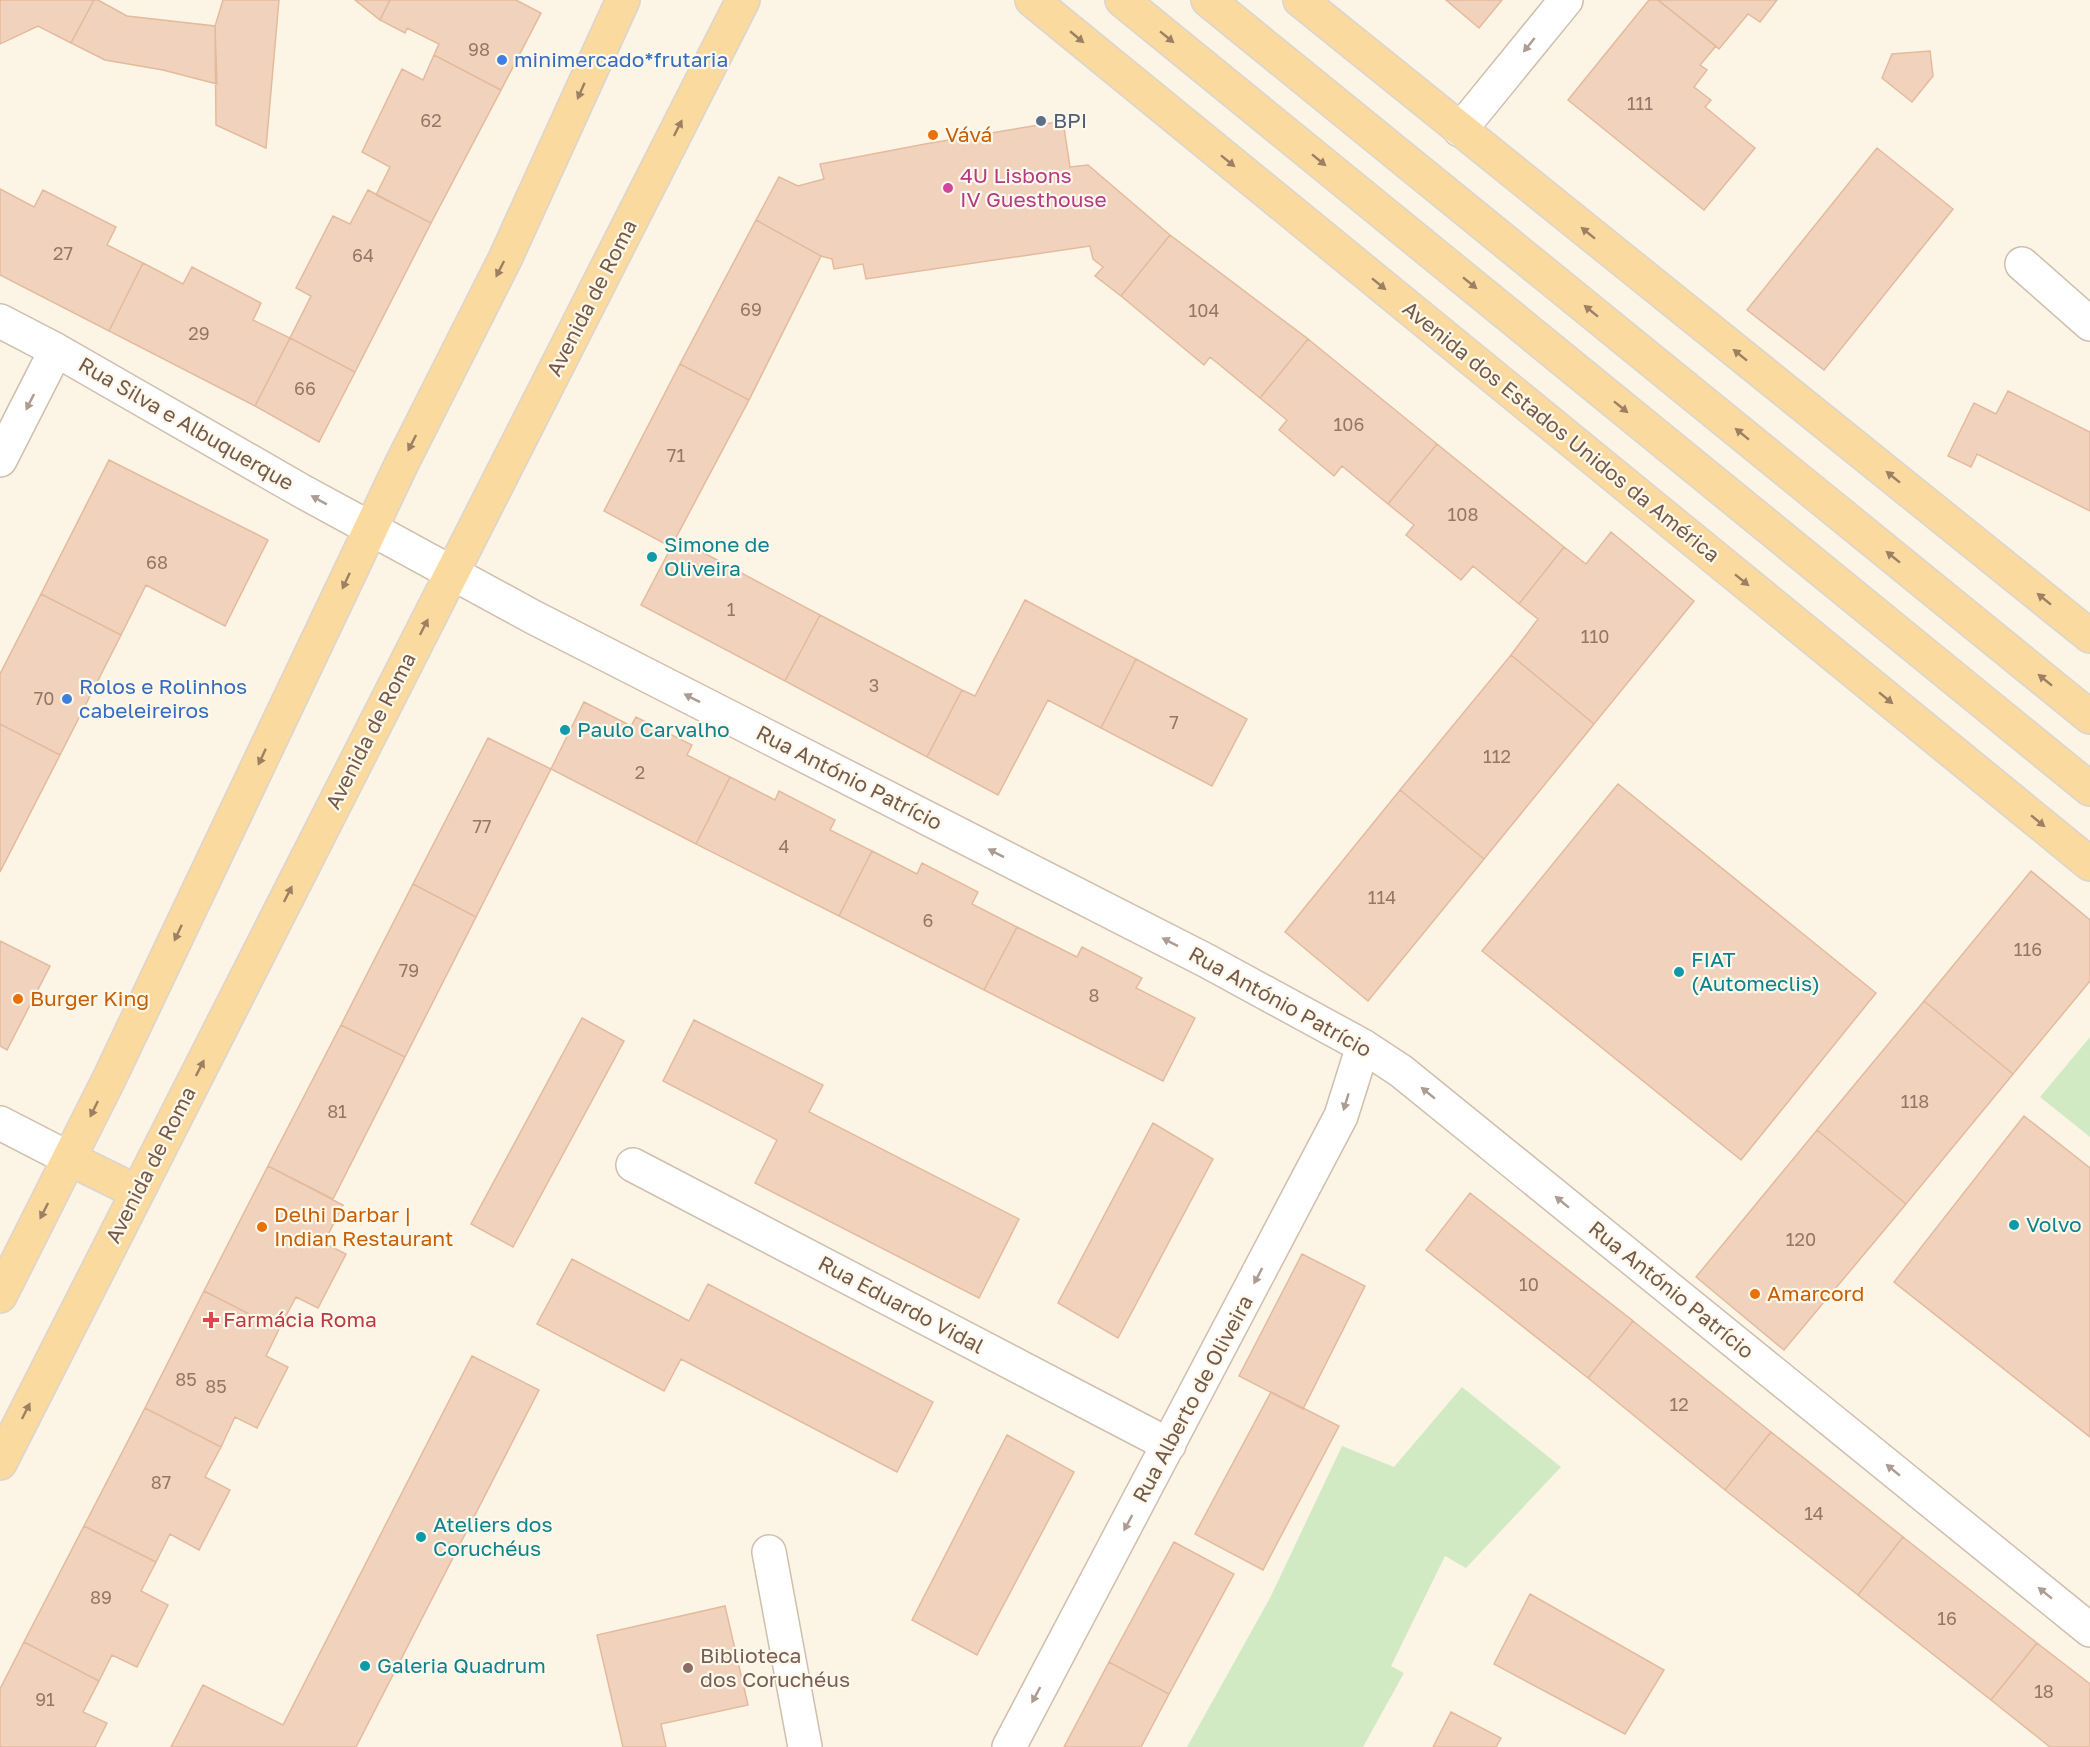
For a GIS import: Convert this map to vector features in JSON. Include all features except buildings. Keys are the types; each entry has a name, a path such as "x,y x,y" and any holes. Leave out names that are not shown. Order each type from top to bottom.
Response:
{"main road":[{"path":"0,1296 70,1159 371,528 505,259 623,0"},
{"name":"Avenida de Roma","path":"0,1463 743,0"},
{"name":"Avenida dos Estados Unidos da América","path":"1032,0 2090,864"},
{"path":"1122,0 2090,789"},
{"path":"1208,0 2090,717"},
{"path":"1300,0 2090,636"},
{"path":"70,1159 137,1192"}],"street":[{"path":"1460,130 1566,0"},
{"path":"2022,264 2090,324"},
{"name":"Rua Silva e Albuquerque","path":"0,321 56,350 300,490 371,528"},
{"path":"0,460 56,350"},
{"name":"Rua António Patrício","path":"371,528 543,622 1207,961 1363,1046 1401,1071 2090,1630"},
{"name":"Rua Alberto de Oliveira","path":"1009,1747 1341,1116 1363,1046"},
{"path":"0,1123 70,1159"},
{"name":"Rua Eduardo Vidal","path":"633,1165 1169,1445"},
{"path":"769,1552 806,1747"}],"green space":[{"path":"2090,1037 2090,1137 2040,1097"},
{"path":"1462,1387 1561,1467 1466,1568 1445,1556 1391,1666 1404,1673 1363,1747 1187,1747 1270,1598 1342,1446 1394,1467"}],"place":[{"name":"minimercado*frutaria","path":"502,60"},
{"name":"BPI","path":"1041,121"},
{"name":"Vává","path":"933,135"},
{"name":"4U Lisbons IV Guesthouse","path":"948,188"},
{"name":"Simone de Oliveira","path":"652,557"},
{"name":"Rolos e Rolinhos cabeleireiros","path":"67,699"},
{"name":"Paulo Carvalho","path":"565,730"},
{"name":"FIAT (Automeclis)","path":"1679,972"},
{"name":"Burger King","path":"18,999"},
{"name":"Volvo","path":"2014,1225"},
{"name":"Delhi Darbar | Indian Restaurant","path":"262,1227"},
{"name":"Amarcord","path":"1755,1294"},
{"name":"Farmácia Roma","path":"211,1320"},
{"name":"Ateliers dos Coruchéus","path":"421,1537"},
{"name":"Galeria Quadrum","path":"365,1666"},
{"name":"Biblioteca dos Coruchéus","path":"688,1668"}]}
